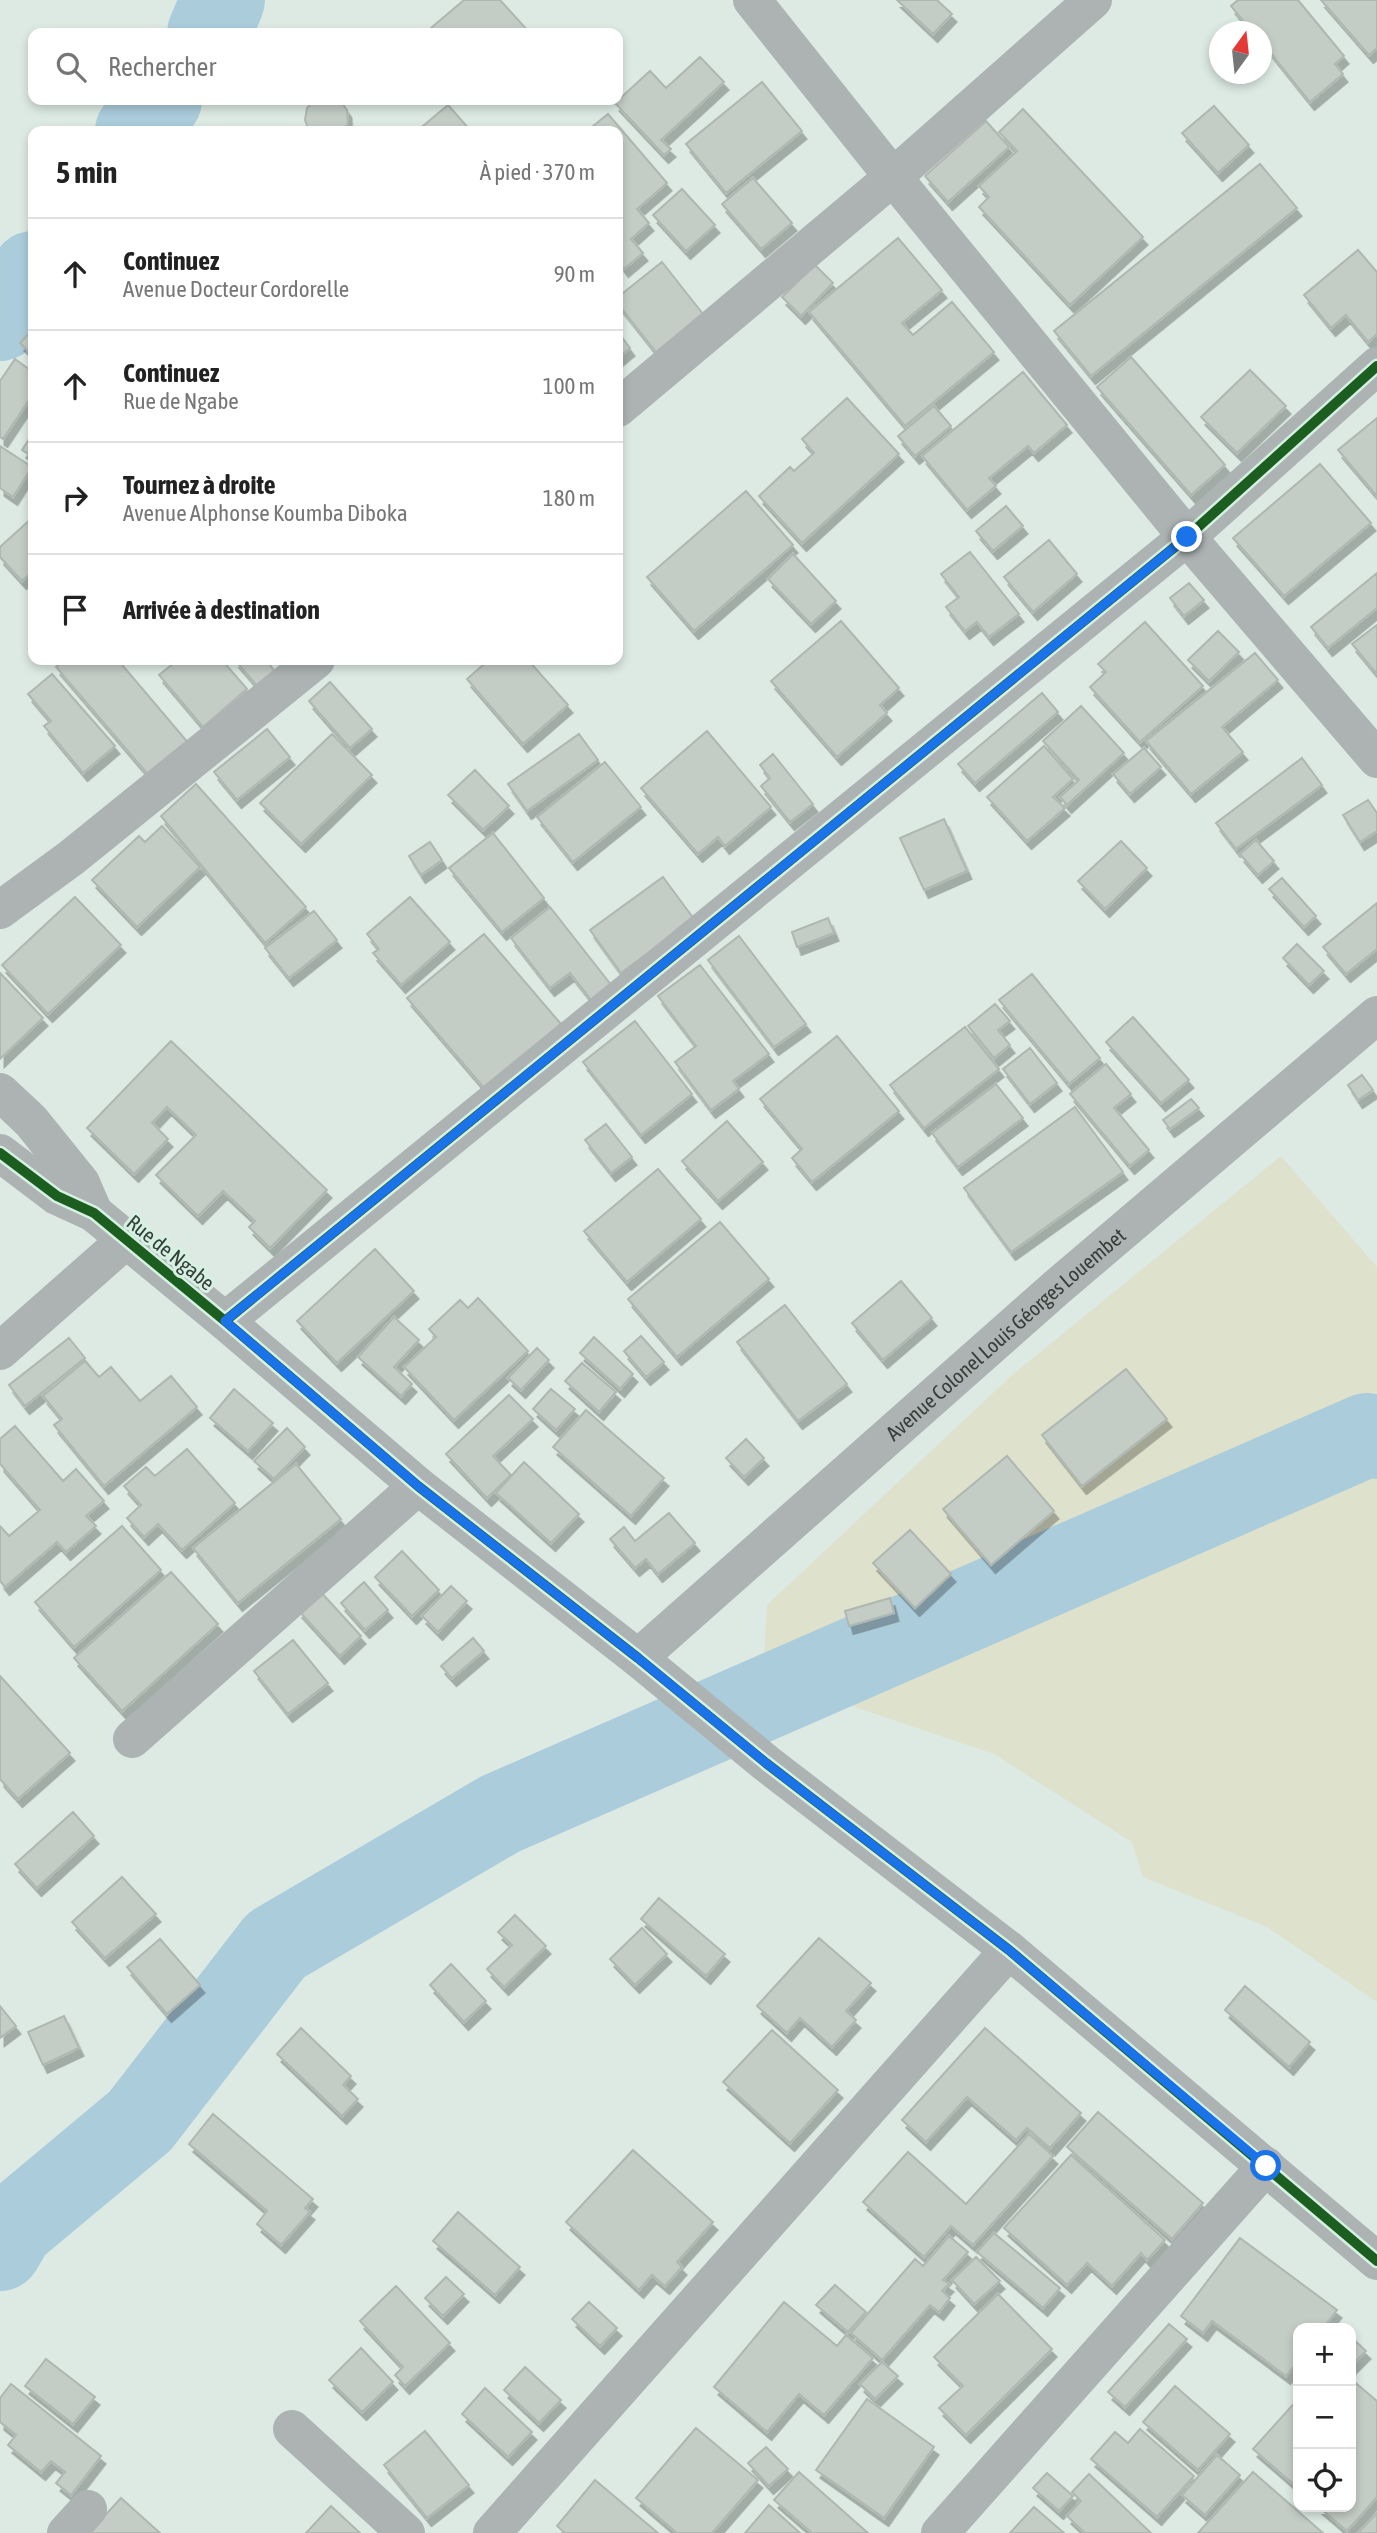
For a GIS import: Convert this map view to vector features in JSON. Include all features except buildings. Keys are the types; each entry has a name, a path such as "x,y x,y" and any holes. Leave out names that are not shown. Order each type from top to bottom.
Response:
{"street":[{"path":"752,0 1187,537 1377,759"},
{"path":"623,404 893,177 1093,0"},
{"path":"225,1321 1187,537 1377,366"},
{"path":"0,910 71,858 310,665"},
{"name":"Avenue Colonel Louis Géorges Louembet","path":"638,1658 1056,1288 1377,1015"},
{"path":"0,1092 31,1121 81,1183 94,1213"},
{"name":"Rue de Ngabe","path":"0,1153 57,1196 94,1213 418,1486 638,1658 766,1763 1009,1950 1377,2261"},
{"path":"0,1351 126,1240"},
{"path":"132,1739 418,1486"},
{"path":"492,2533 1009,1950"},
{"path":"940,2533 1266,2166"},
{"path":"292,2429 406,2533"}],"green space":[{"path":"1281,1156 1377,1267 1377,2002 1267,1927 1143,1877 1132,1842 994,1754 763,1676 767,1605 1012,1375"}],"waterway":[{"path":"211,28 223,0"},
{"path":"141,126 156,105"},
{"path":"0,319 28,280"},
{"path":"0,2249 13,2227 140,2121 276,1945 500,1814 1367,1435 1377,1437"}],"cycle path":[{"path":"225,1321 1187,537 1377,366"},
{"path":"0,1153 57,1196 94,1213 418,1486 638,1658 766,1763 1009,1950 1377,2261"}],"route":[{"path":"1187,537 225,1321 418,1486 638,1658 766,1763 1009,1950 1266,2166"}]}
